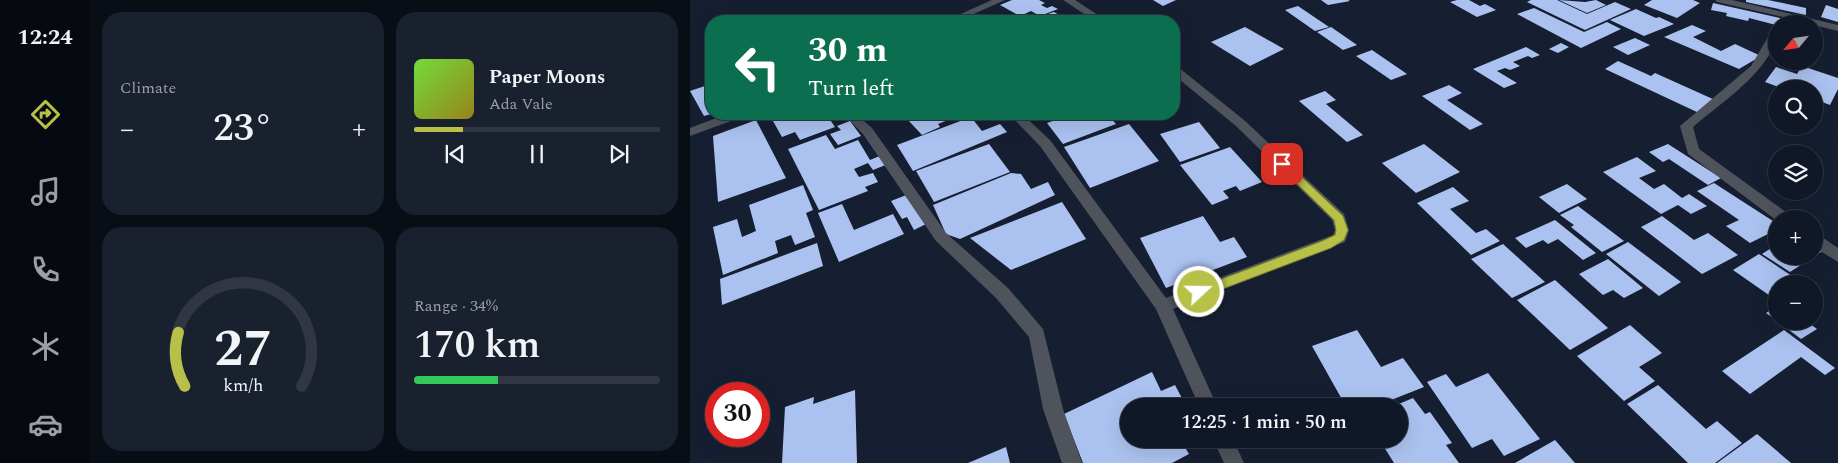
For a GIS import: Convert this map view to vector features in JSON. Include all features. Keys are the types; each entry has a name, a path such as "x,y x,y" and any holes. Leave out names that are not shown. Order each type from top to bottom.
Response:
{"street":[{"path":"964,15 1000,0"},
{"path":"1068,0 1092,15"},
{"path":"1720,0 1768,15"},
{"path":"1823,26 1838,28"},
{"path":"1768,46 1755,68 1686,126 1693,151 1772,210"},
{"path":"1163,306 1326,244 1340,238 1342,230 1339,218 1240,123 1180,74"},
{"path":"690,132 722,120"},
{"path":"855,120 868,131 941,237 1002,293 1037,334 1053,409 1072,463"},
{"path":"1021,120 1045,143 1163,306 1204,398"},
{"path":"1823,245 1838,256"},
{"path":"1227,448 1234,463"}],"building":[{"path":"1012,0 1039,0 1045,3 1041,5 1047,8 1052,6 1058,9 1043,15 1031,11 1018,15 1000,5"},
{"path":"1153,0 1176,0 1163,6"},
{"path":"1321,0 1348,0 1350,1 1328,5"},
{"path":"1469,0 1480,6 1485,4 1496,10 1477,17 1450,2"},
{"path":"1531,0 1557,0 1587,14 1615,2 1631,9 1585,30 1527,2"},
{"path":"1559,0 1585,2 1596,0 1606,5 1587,13"},
{"path":"1652,0 1693,0 1700,3 1677,18 1644,5"},
{"path":"1746,0 1768,0 1806,8 1806,15 1746,2"},
{"path":"1713,3 1768,15 1768,23 1749,18 1748,21 1726,16 1727,13 1711,10"},
{"path":"1826,5 1838,9 1838,22 1823,18 1822,15"},
{"path":"1298,6 1329,27 1315,31 1285,10"},
{"path":"1534,8 1584,32 1607,22 1621,29 1581,48 1517,14"},
{"path":"1636,9 1674,24 1644,36 1610,20"},
{"path":"1054,12 1059,15 1045,15"},
{"path":"1692,25 1706,31 1693,37 1721,51 1735,44 1761,56 1739,69 1664,37"},
{"path":"1245,27 1284,49 1250,66 1211,42"},
{"path":"1331,27 1357,45 1343,50 1317,32"},
{"path":"1635,38 1650,45 1628,55 1613,47"},
{"path":"1561,43 1569,47 1558,53 1549,49"},
{"path":"1526,47 1540,55 1532,58 1528,56 1513,62 1520,66 1510,70 1505,68 1497,71 1517,83 1504,88 1473,69"},
{"path":"1372,50 1407,74 1391,80 1356,56"},
{"path":"1618,61 1651,76 1655,73 1715,100 1699,113 1605,69"},
{"path":"1774,70 1785,70 1797,74 1800,70 1814,70 1838,78 1838,89 1830,105 1823,102 1823,80 1768,80 1768,83 1765,82"},
{"path":"1449,85 1462,93 1447,100 1483,124 1470,130 1422,96"},
{"path":"705,86 705,116 704,116 690,91"},
{"path":"1325,91 1336,100 1326,104 1363,135 1347,142 1299,101"},
{"path":"756,120 786,178 718,202 713,136"},
{"path":"772,120 830,120 835,127 800,140 795,132 782,137"},
{"path":"908,120 948,120 938,124 940,127 922,135"},
{"path":"963,120 973,120 982,131 1000,124 1007,132 913,171 897,145"},
{"path":"1056,120 1112,120 1116,124 1063,144 1047,123"},
{"path":"850,121 861,136 838,145 830,134 841,130 837,126"},
{"path":"1199,122 1220,148 1180,162 1160,134"},
{"path":"1129,124 1159,161 1090,188 1064,147"},
{"path":"826,135 835,149 858,140 870,160 882,155 888,164 873,170 868,163 854,169 859,177 873,173 878,182 865,187 868,191 819,210 788,149"},
{"path":"989,144 1010,172 934,202 916,171"},
{"path":"1424,144 1460,172 1416,193 1382,163"},
{"path":"1668,144 1721,178 1708,185 1669,159 1663,162 1649,152"},
{"path":"1230,147 1262,182 1240,191 1236,186 1223,191 1229,198 1212,205 1180,165"},
{"path":"1637,157 1656,171 1639,178 1654,189 1664,184 1682,198 1689,194 1707,206 1691,214 1678,205 1661,214 1603,172"},
{"path":"1011,173 1021,174 1031,189 1048,182 1055,195 960,239 946,234 933,205"},
{"path":"1714,183 1768,218 1768,234 1750,243 1726,226 1739,220 1697,191"},
{"path":"1567,184 1587,199 1559,213 1539,197"},
{"path":"803,185 813,210 806,213 815,237 795,245 791,235 775,241 778,253 723,275 713,227 737,219 742,237 756,231 749,205"},
{"path":"1453,187 1469,201 1450,209 1476,233 1486,229 1500,241 1471,255 1417,203"},
{"path":"909,194 928,223 914,230 907,217 902,219 891,201"},
{"path":"1062,202 1086,239 1011,270 970,238"},
{"path":"842,204 854,230 893,214 904,234 839,262 818,213"},
{"path":"1578,206 1624,241 1602,252 1571,227 1574,225 1560,215"},
{"path":"1203,216 1220,242 1234,237 1247,257 1166,288 1140,238"},
{"path":"1662,216 1694,240 1708,233 1738,255 1702,274 1641,227"},
{"path":"1555,220 1596,253 1583,260 1558,239 1548,244 1543,240 1526,248 1515,238"},
{"path":"1628,242 1681,282 1659,296 1606,254"},
{"path":"817,243 823,266 722,305 720,279"},
{"path":"1503,244 1545,282 1512,298 1471,259"},
{"path":"1768,250 1768,258 1762,254"},
{"path":"1759,254 1768,260 1768,265 1776,265 1790,275 1768,275 1768,294 1733,270"},
{"path":"1608,259 1643,288 1624,298 1613,290 1603,295 1579,274"},
{"path":"1779,265 1801,265 1790,272"},
{"path":"1555,280 1608,328 1570,350 1517,300"},
{"path":"1630,325 1662,353 1639,367 1655,381 1624,401 1577,356"},
{"path":"1357,330 1381,367 1403,358 1424,387 1396,398 1341,398 1312,346"},
{"path":"1784,330 1835,368 1825,375 1801,357 1750,394 1722,371"},
{"path":"1789,330 1815,330 1801,339"},
{"path":"1152,372 1161,391 1175,385 1182,398 1120,398 1120,448 1185,448 1189,454 1172,463 1083,463 1064,414"},
{"path":"1488,373 1540,439 1504,456 1492,439 1472,448 1427,382 1446,374 1456,387"},
{"path":"1658,385 1706,429 1717,421 1742,443 1715,463 1688,463 1627,404"},
{"path":"855,390 857,463 782,463 785,407 814,397 813,404"},
{"path":"1413,398 1425,414 1430,412 1452,443 1446,445 1459,463 1394,463 1385,448 1408,448 1408,400"},
{"path":"1757,434 1791,463 1717,463"},
{"path":"1555,440 1575,463 1515,463"},
{"path":"1006,447 1010,463 968,463"}],"route":[{"path":"1199,292 1340,238 1342,230 1339,218 1282,164"}]}
